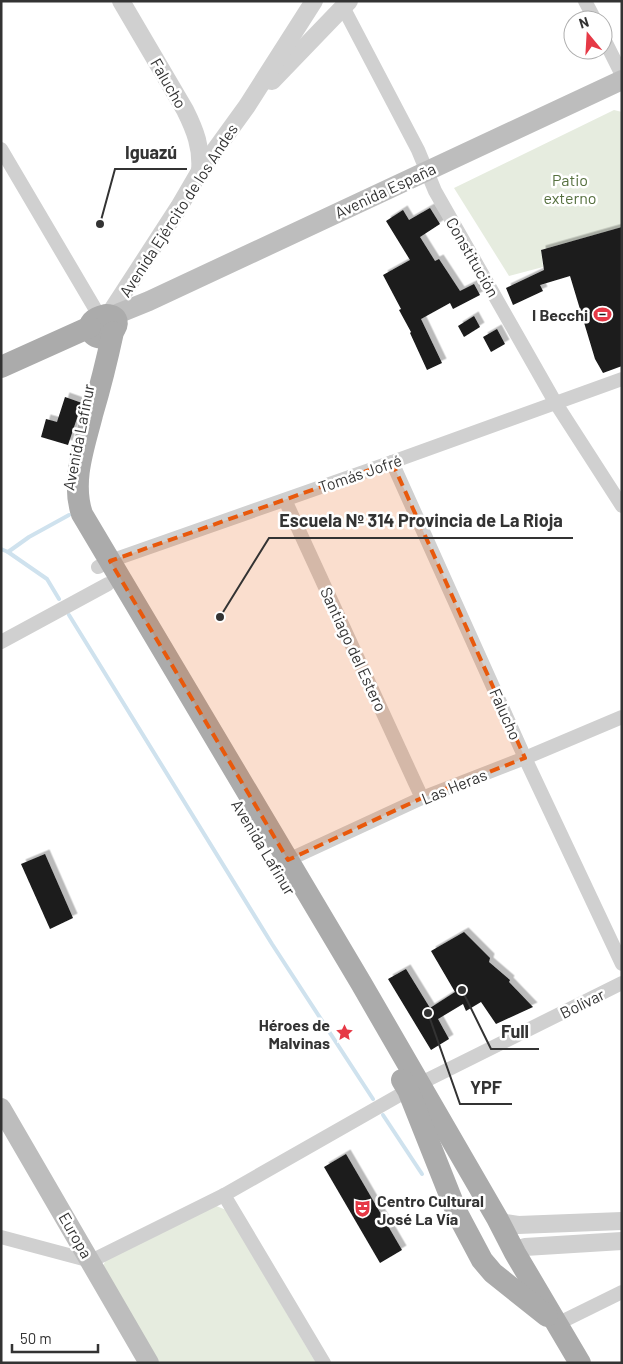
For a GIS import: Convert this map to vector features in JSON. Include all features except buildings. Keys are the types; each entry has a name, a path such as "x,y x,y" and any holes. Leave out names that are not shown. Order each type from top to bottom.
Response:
{"main road":[{"name":"Avenida España","path":"1,366 106,324 149,302 622,80"},
{"name":"Avenida Lafinur","path":"106,324 108,353 80,465 78,488 78,499 82,514 105,571 413,1087 497,1218 580,1363"},
{"name":"Avenida Lafinur","path":"105,571 288,860 361,983 413,1087 457,1213 485,1264 493,1273 557,1324"},
{"name":"Europa","path":"1,1108 149,1363"},
{"path":"457,1213 457,1197 460,1192 470,1188 480,1190"},
{"path":"478,1252 484,1258 494,1262 504,1261 515,1252"}],"street":[{"name":"Falucho","path":"121,1 192,124 200,149 200,171"},
{"name":"Avenida Ejército de los Andes","path":"106,324 200,171 247,106 314,1"},
{"name":"Avenida Ejército de los Andes","path":"247,106 344,3"},
{"name":"Constitución","path":"344,3 418,150 435,191 555,402 622,506"},
{"path":"613,57 622,75"},
{"path":"1,149 106,324"},
{"name":"Tomás Jofré","path":"1,642 105,571 285,500 622,379"},
{"name":"Falucho","path":"392,462 525,758 622,964"},
{"name":"Santiago del Estero","path":"285,500 422,798"},
{"name":"Las Heras","path":"288,860 422,798 525,758 622,717"},
{"name":"Bolívar","path":"91,1261 224,1195 413,1087 622,983"},
{"path":"224,1195 324,1363"},
{"path":"497,1218 506,1223 518,1225 622,1221"},
{"path":"1,1237 91,1261"},
{"path":"515,1252 525,1247 622,1241"},
{"path":"557,1324 622,1292"}],"highlighted area":[{"path":"392,462 525,758 422,798 288,860 110,561"}],"green space":[{"name":"Patio externo","path":"614,110 622,112 622,227 541,250 543,267 509,276 454,188"},
{"path":"214,1205 226,1210 316,1363 157,1363 101,1271 106,1259"}],"waterway":[{"path":"8,552 29,537 69,515"},
{"path":"1,549 47,579 59,599"},
{"path":"69,615 272,944 373,1099"},
{"path":"383,1115 422,1174"}],"place":[{"name":"Iguazú","path":"100,224"},
{"name":"I Becchi","path":"602,314"},
{"name":"Escuela Nº 314 Provincia de La Rioja","path":"220,617"},
{"name":"Full","path":"462,990"},
{"name":"YPF","path":"428,1013"},
{"name":"Héroes de Malvinas","path":"344,1033"},
{"name":"Centro Cultural José La Vía","path":"363,1209"}]}
